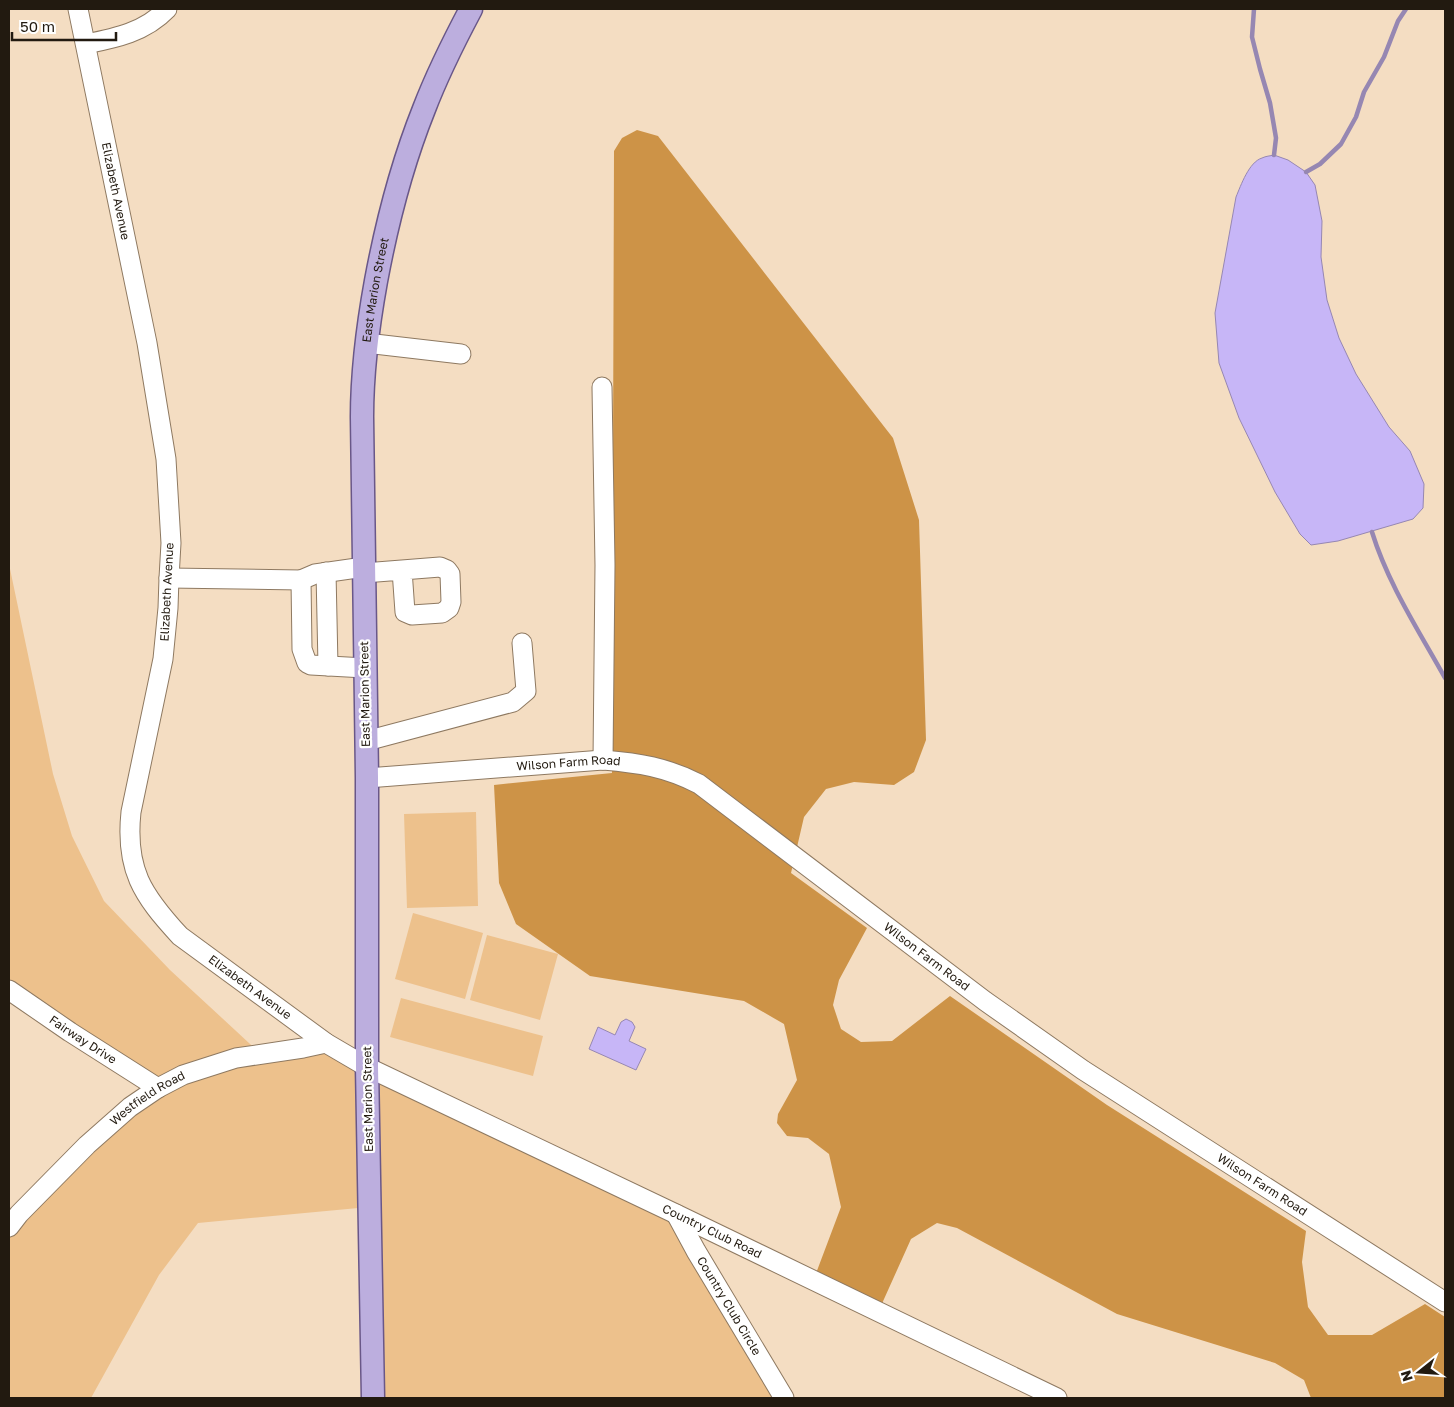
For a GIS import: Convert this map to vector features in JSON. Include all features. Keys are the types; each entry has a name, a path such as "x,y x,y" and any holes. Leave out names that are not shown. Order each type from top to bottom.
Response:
{"main road":[{"name":"East Marion Street","path":"374,1398 367,1067 362,410 366,343 384,236 410,145 424,108 471,9"}],"street":[{"name":"Elizabeth Avenue","path":"78,9 157,395 168,480 171,543 163,659 130,818 130,852 138,881 148,898 180,936 326,1043 367,1067"},
{"path":"86,44 119,37 138,30 167,9"},
{"path":"366,343 461,354"},
{"path":"602,386 605,564 603,760"},
{"path":"169,578 301,580 326,572 402,570"},
{"path":"326,572 328,666"},
{"path":"301,580 302,649 307,663 311,665 365,668"},
{"path":"366,741 513,702 526,691 522,643"},
{"name":"Wilson Farm Road","path":"366,778 603,760 653,766 682,775 699,784 984,1001 1076,1065 1445,1302"},
{"name":"Fairway Drive","path":"9,990 70,1032 158,1088"},
{"name":"Westfield Road","path":"9,1227 87,1145 130,1107 158,1088 183,1075 236,1058 326,1043"},
{"name":"Country Club Road","path":"367,1067 1057,1398"},
{"name":"Country Club Circle","path":"676,1214 784,1398"}],"shaded area":[{"path":"637,130 658,136 893,438 919,520 926,740 914,772 894,785 854,782 826,789 804,817 791,873 867,928 839,980 833,1005 841,1029 861,1042 892,1041 950,996 1107,1105 1306,1231 1302,1262 1308,1307 1328,1335 1372,1335 1425,1304 1445,1317 1445,1398 1311,1398 1304,1380 1275,1363 1117,1314 957,1228 937,1223 911,1239 880,1308 815,1276 841,1207 829,1154 808,1138 787,1136 777,1123 778,1114 797,1080 784,1024 744,1001 590,976 516,924 499,883 494,785 612,773 614,151 622,138"},
{"path":"1274,155 1288,160 1306,172 1315,185 1322,221 1321,257 1327,300 1339,338 1356,374 1389,427 1410,451 1424,484 1423,508 1413,519 1338,541 1311,545 1300,534 1275,492 1239,418 1219,363 1215,313 1236,197 1246,174 1253,164 1264,157"},
{"path":"9,564 53,774 72,836 104,901 170,970 261,1054 326,1043 676,1214 784,1398 373,1398 369,1207 198,1223 159,1275 91,1398 9,1398 9,1227 158,1088 9,990"},
{"path":"476,812 478,906 407,908 404,814"},
{"path":"413,913 483,933 465,999 395,979"},
{"path":"487,935 558,954 540,1020 470,1000"},
{"path":"401,998 543,1036 533,1076 390,1037"},
{"path":"626,1019 632,1022 635,1027 629,1041 646,1049 636,1070 589,1049 598,1027 615,1035 621,1022"}],"waterway":[{"path":"1254,9 1252,37 1270,103 1276,138 1274,155"},
{"path":"1306,172 1320,164 1341,144 1356,117 1364,92 1384,57 1398,21 1406,9"},
{"path":"1372,532 1395,589 1445,678"}]}
